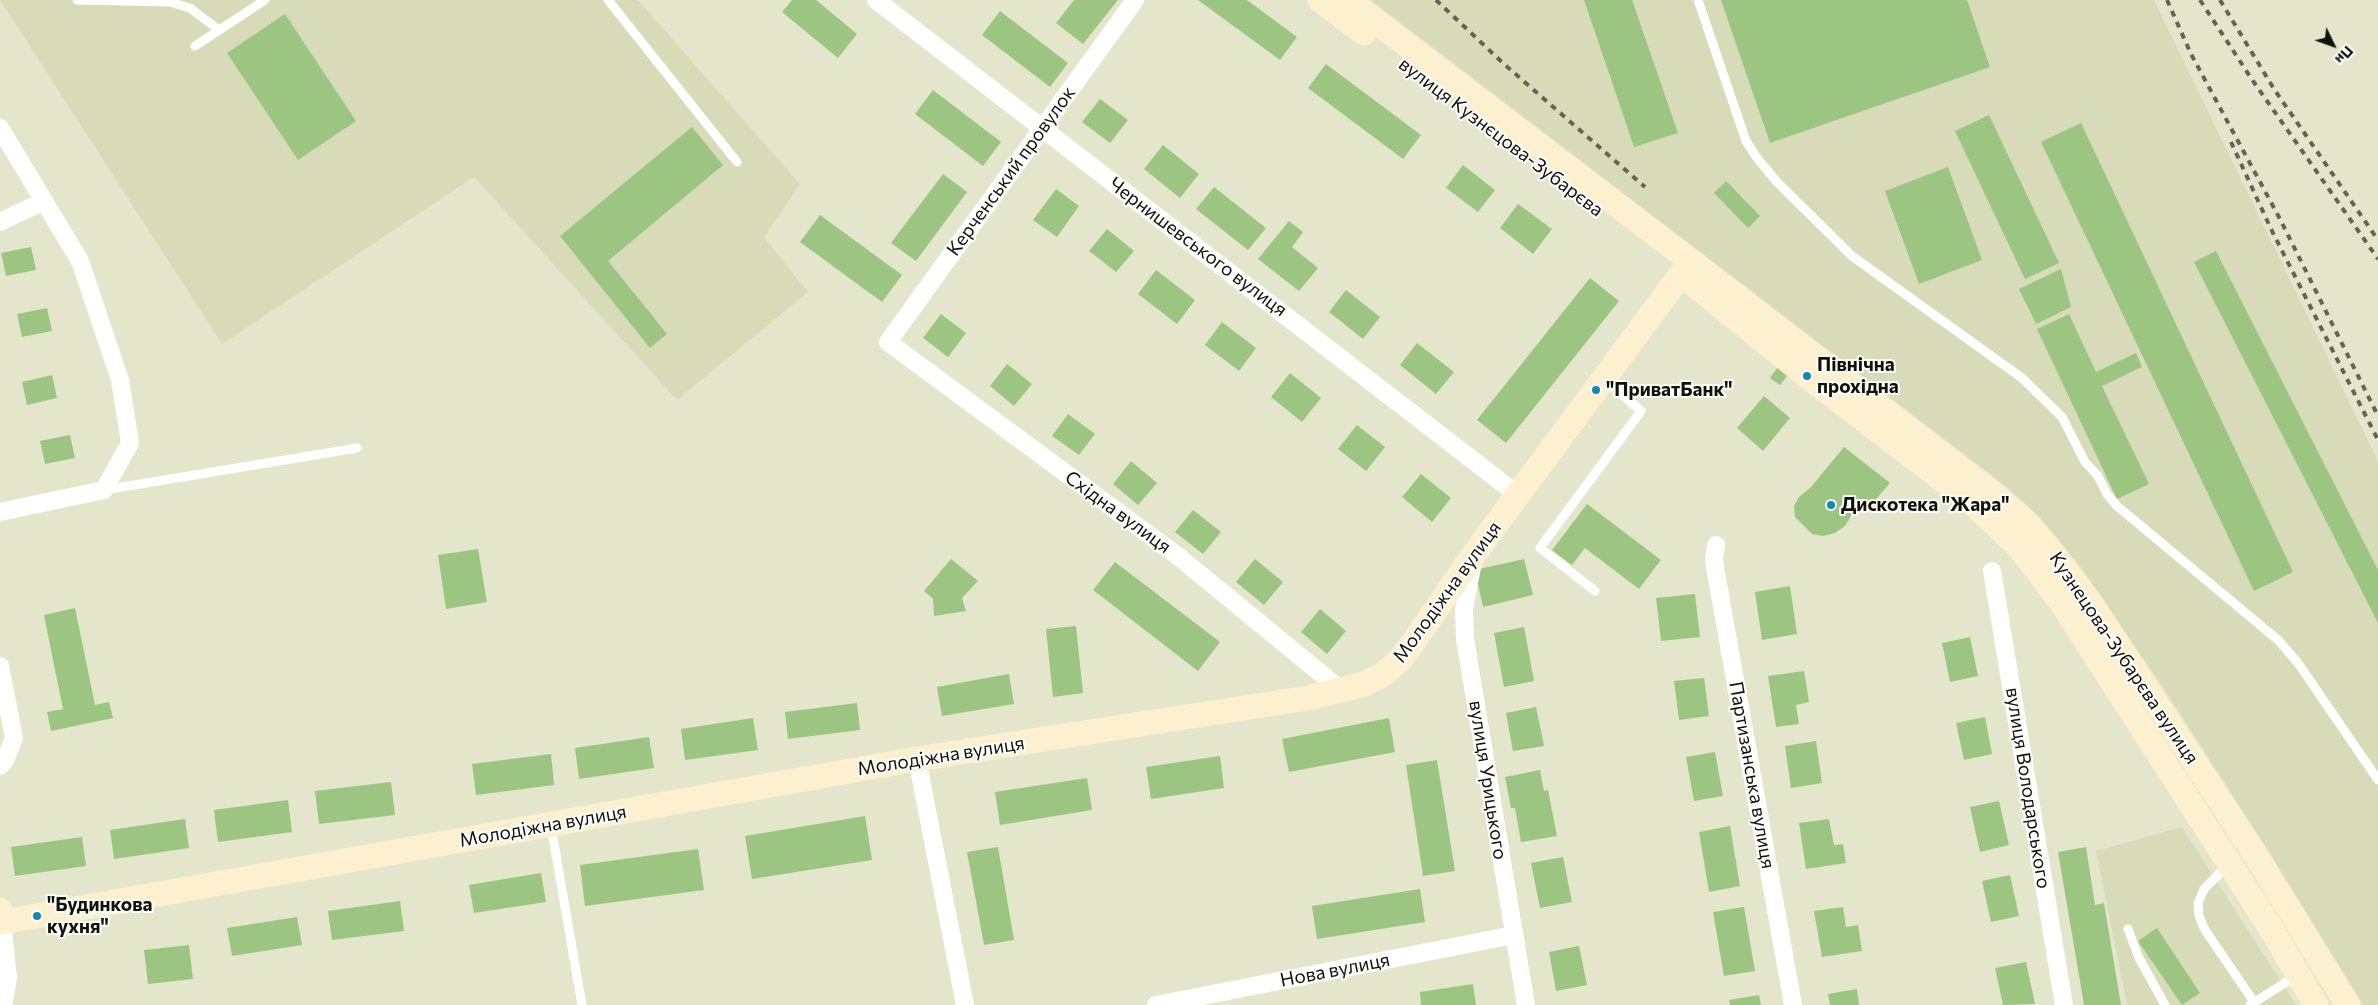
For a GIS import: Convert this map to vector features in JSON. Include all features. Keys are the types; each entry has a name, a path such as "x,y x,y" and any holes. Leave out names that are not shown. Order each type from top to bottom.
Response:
{"main road":[{"name":"вулиця Кузнєцова-Зубарєва","path":"1320,0 1686,268"},
{"name":"вулиця Кузнєцова-Зубарєва","path":"1348,0 1686,268"},
{"name":"Молодіжна вулиця","path":"1,916 550,824 917,759 1308,698 1365,684 1382,675 1397,662 1474,554 1686,268"},
{"name":"Кузнецова-Зубарєва вулиця","path":"1686,268 1807,376 1969,500 2020,548 2061,602 2230,864 2316,1005"},
{"name":"Кузнецова-Зубарєва вулиця","path":"1686,268 1997,497 2028,524 2049,548 2092,605 2260,862 2348,1005"}],"street":[{"name":"Чернишевського вулиця","path":"876,0 1518,495"},
{"name":"Керченський провулок","path":"888,342 1134,0"},
{"path":"0,128 80,261 120,380 130,444 104,490 0,512"},
{"path":"0,222 44,201"},
{"name":"Східна вулиця","path":"888,342 1179,557 1340,690"},
{"name":"Партизанська вулиця","path":"1716,545 1714,560 1716,573 1793,1005"},
{"name":"вулиця Урицького","path":"1474,554 1464,609 1465,639 1526,1005"},
{"name":"вулиця Володарського","path":"1992,571 2064,1005"},
{"path":"0,666 14,738 5,760 0,766"},
{"path":"917,759 965,1005"},
{"path":"1,916 8,978 3,1005"},
{"name":"Нова вулиця","path":"1156,1005 1514,935"}],"lane":[{"path":"76,0 170,2 190,8 219,30"},
{"path":"195,46 265,0"},
{"path":"608,0 737,162"},
{"path":"1698,0 1746,141 1777,182 1852,256 2022,378 2062,417 2086,462 2098,476 2107,494 2117,506 2278,640 2298,663 2378,780"},
{"path":"1594,591 1540,548 1641,410 1604,379"},
{"path":"104,490 358,448"},
{"path":"550,824 582,1005"},
{"path":"2230,864 2204,889 2198,904 2199,916 2205,930 2252,1004 2298,974"},
{"path":"2128,929 2139,958 2165,1005"}],"shaded area":[{"path":"0,0 638,0 800,184 764,237 808,292 677,400 474,177 222,344"},
{"path":"1371,0 2154,0 2378,461 2378,1005 2363,1005 2271,855 2165,690 2080,566 2037,515 2006,486"},
{"path":"2182,827 2296,1005 2127,1005 2096,851"}],"building":[{"path":"792,0 816,0 857,34 838,58 782,12"},
{"path":"1074,0 1118,0 1083,44 1056,23"},
{"path":"1198,0 1247,0 1297,37 1280,60"},
{"path":"1584,0 1632,0 1678,133 1634,147"},
{"path":"1721,0 1967,0 1990,67 1770,143"},
{"path":"1000,11 1068,63 1050,87 982,35"},
{"path":"285,14 356,121 298,160 227,53"},
{"path":"1326,64 1421,135 1403,159 1308,88"},
{"path":"933,90 1001,142 983,166 915,114"},
{"path":"1100,99 1128,120 1110,143 1082,122"},
{"path":"1989,115 2059,263 2025,279 1955,131"},
{"path":"2081,123 2293,572 2254,591 2041,142"},
{"path":"692,127 723,165 608,261 667,334 650,348 560,236"},
{"path":"1163,145 1199,174 1180,198 1144,169"},
{"path":"1463,165 1495,190 1478,212 1446,188"},
{"path":"1948,167 1982,260 1919,284 1885,191"},
{"path":"943,174 967,192 916,261 891,243"},
{"path":"1726,181 1760,216 1748,228 1714,193"},
{"path":"1214,187 1266,228 1248,250 1196,209"},
{"path":"1056,189 1079,206 1057,237 1033,220"},
{"path":"1518,204 1552,229 1533,254 1500,228"},
{"path":"820,215 902,275 882,302 800,242"},
{"path":"1289,221 1303,232 1292,247 1318,268 1299,291 1258,259"},
{"path":"1107,229 1134,251 1116,272 1089,251"},
{"path":"31,247 36,270 6,276 1,253"},
{"path":"2216,251 2378,570 2378,623 2194,262"},
{"path":"2061,269 2071,307 2036,324 2019,289"},
{"path":"1156,270 1195,300 1177,324 1138,294"},
{"path":"1590,278 1619,301 1506,443 1477,420"},
{"path":"1346,290 1380,317 1363,339 1329,312"},
{"path":"47,308 52,331 22,337 17,314"},
{"path":"941,314 966,333 948,357 923,338"},
{"path":"2069,314 2096,372 2136,353 2142,367 2102,386 2149,484 2117,499 2037,329"},
{"path":"1222,322 1256,348 1239,371 1205,345"},
{"path":"1417,343 1454,372 1436,394 1400,365"},
{"path":"1007,364 1032,384 1014,406 990,386"},
{"path":"1778,367 1788,375 1780,385 1770,378"},
{"path":"1290,373 1321,398 1302,422 1271,397"},
{"path":"52,375 57,398 27,405 22,382"},
{"path":"1764,396 1790,418 1763,451 1737,428"},
{"path":"1068,414 1095,434 1079,455 1052,436"},
{"path":"1357,425 1385,447 1366,471 1338,449"},
{"path":"70,435 75,458 45,464 40,441"},
{"path":"1844,447 1890,483 1865,512 1853,505 1851,516 1845,526 1835,533 1823,536 1812,534 1795,517 1794,506 1799,497 1811,487"},
{"path":"1131,461 1157,483 1138,505 1113,484"},
{"path":"1421,474 1451,498 1432,522 1402,497"},
{"path":"1587,504 1661,560 1639,589 1585,548 1572,565 1552,550"},
{"path":"1193,510 1221,532 1203,554 1175,532"},
{"path":"478,549 487,602 446,609 438,555"},
{"path":"951,559 978,581 962,598 966,611 934,616 933,599 924,591"},
{"path":"1255,559 1283,582 1264,605 1236,582"},
{"path":"1524,559 1533,595 1483,607 1475,570"},
{"path":"1115,562 1220,642 1198,671 1093,590"},
{"path":"1790,586 1797,634 1762,640 1755,592"},
{"path":"1695,594 1700,637 1661,641 1656,598"},
{"path":"75,608 95,705 109,702 113,718 51,731 47,712 63,709 44,615"},
{"path":"1320,609 1346,631 1327,654 1301,632"},
{"path":"1076,626 1083,693 1053,697 1046,629"},
{"path":"1524,627 1534,681 1504,687 1494,633"},
{"path":"1970,637 1978,676 1950,682 1942,643"},
{"path":"1804,671 1809,702 1796,705 1799,724 1776,727 1768,676"},
{"path":"1009,674 1014,704 942,716 937,687"},
{"path":"1704,678 1709,716 1679,720 1674,681"},
{"path":"857,703 860,730 788,739 785,712"},
{"path":"1536,707 1544,746 1513,751 1506,713"},
{"path":"1985,717 1992,754 1964,760 1956,723"},
{"path":"753,718 758,750 685,760 681,729"},
{"path":"1389,718 1395,752 1289,772 1282,739"},
{"path":"649,737 654,768 579,779 575,748"},
{"path":"1816,741 1822,783 1791,788 1785,746"},
{"path":"1715,752 1723,796 1694,801 1686,757"},
{"path":"551,754 554,785 476,795 472,764"},
{"path":"1220,756 1224,788 1151,799 1146,767"},
{"path":"1437,760 1455,871 1423,876 1406,765"},
{"path":"1540,770 1544,791 1548,790 1557,836 1521,842 1515,808 1511,808 1505,777"},
{"path":"1087,778 1092,810 1000,825 995,792"},
{"path":"391,782 395,815 319,824 315,791"},
{"path":"288,800 292,832 218,842 214,810"},
{"path":"1999,801 2009,845 1980,852 1970,807"},
{"path":"865,816 872,860 752,879 745,836"},
{"path":"185,819 189,848 114,859 110,830"},
{"path":"1829,819 1834,845 1843,844 1846,863 1806,869 1799,823"},
{"path":"1730,826 1740,886 1709,892 1699,832"},
{"path":"82,837 86,866 15,876 11,847"},
{"path":"998,847 1014,940 984,945 967,852"},
{"path":"2086,847 2095,905 2104,903 2121,1005 2084,1005 2058,852"},
{"path":"698,849 704,890 585,906 580,865"},
{"path":"1563,857 1572,902 1540,908 1531,863"},
{"path":"541,873 546,902 474,913 469,885"},
{"path":"2010,875 2019,916 1991,922 1982,881"},
{"path":"1420,889 1425,922 1317,939 1312,906"},
{"path":"400,901 404,931 332,940 328,911"},
{"path":"1744,907 1755,971 1724,976 1713,912"},
{"path":"1843,907 1846,927 1858,925 1862,951 1822,957 1814,911"},
{"path":"297,917 302,945 232,956 227,928"},
{"path":"2157,928 2200,993 2182,1005 2138,941"},
{"path":"189,945 193,979 148,984 144,950"},
{"path":"1579,946 1587,985 1556,991 1549,952"},
{"path":"2026,962 2035,1004 2003,1005 1995,968"},
{"path":"1473,984 1476,1005 1421,1005 1420,992"},
{"path":"1857,989 1859,1005 1830,1005 1828,994"},
{"path":"1759,995 1761,1005 1730,1005 1729,1000"}],"railway":[{"path":"1436,0 1504,64 1645,187"},
{"path":"2167,0 2191,54 2280,219 2378,416"},
{"path":"2200,0 2253,81 2378,259"},
{"path":"2220,0 2274,89 2378,240"},
{"path":"2231,142 2271,229 2378,440"}],"place":[{"name":"Північна прохідна","path":"1807,376"},
{"name":"\"ПриватБанк\"","path":"1596,390"},
{"name":"Дискотека \"Жара\"","path":"1831,505"},
{"name":"\"Будинкова кухня\"","path":"37,916"}]}
